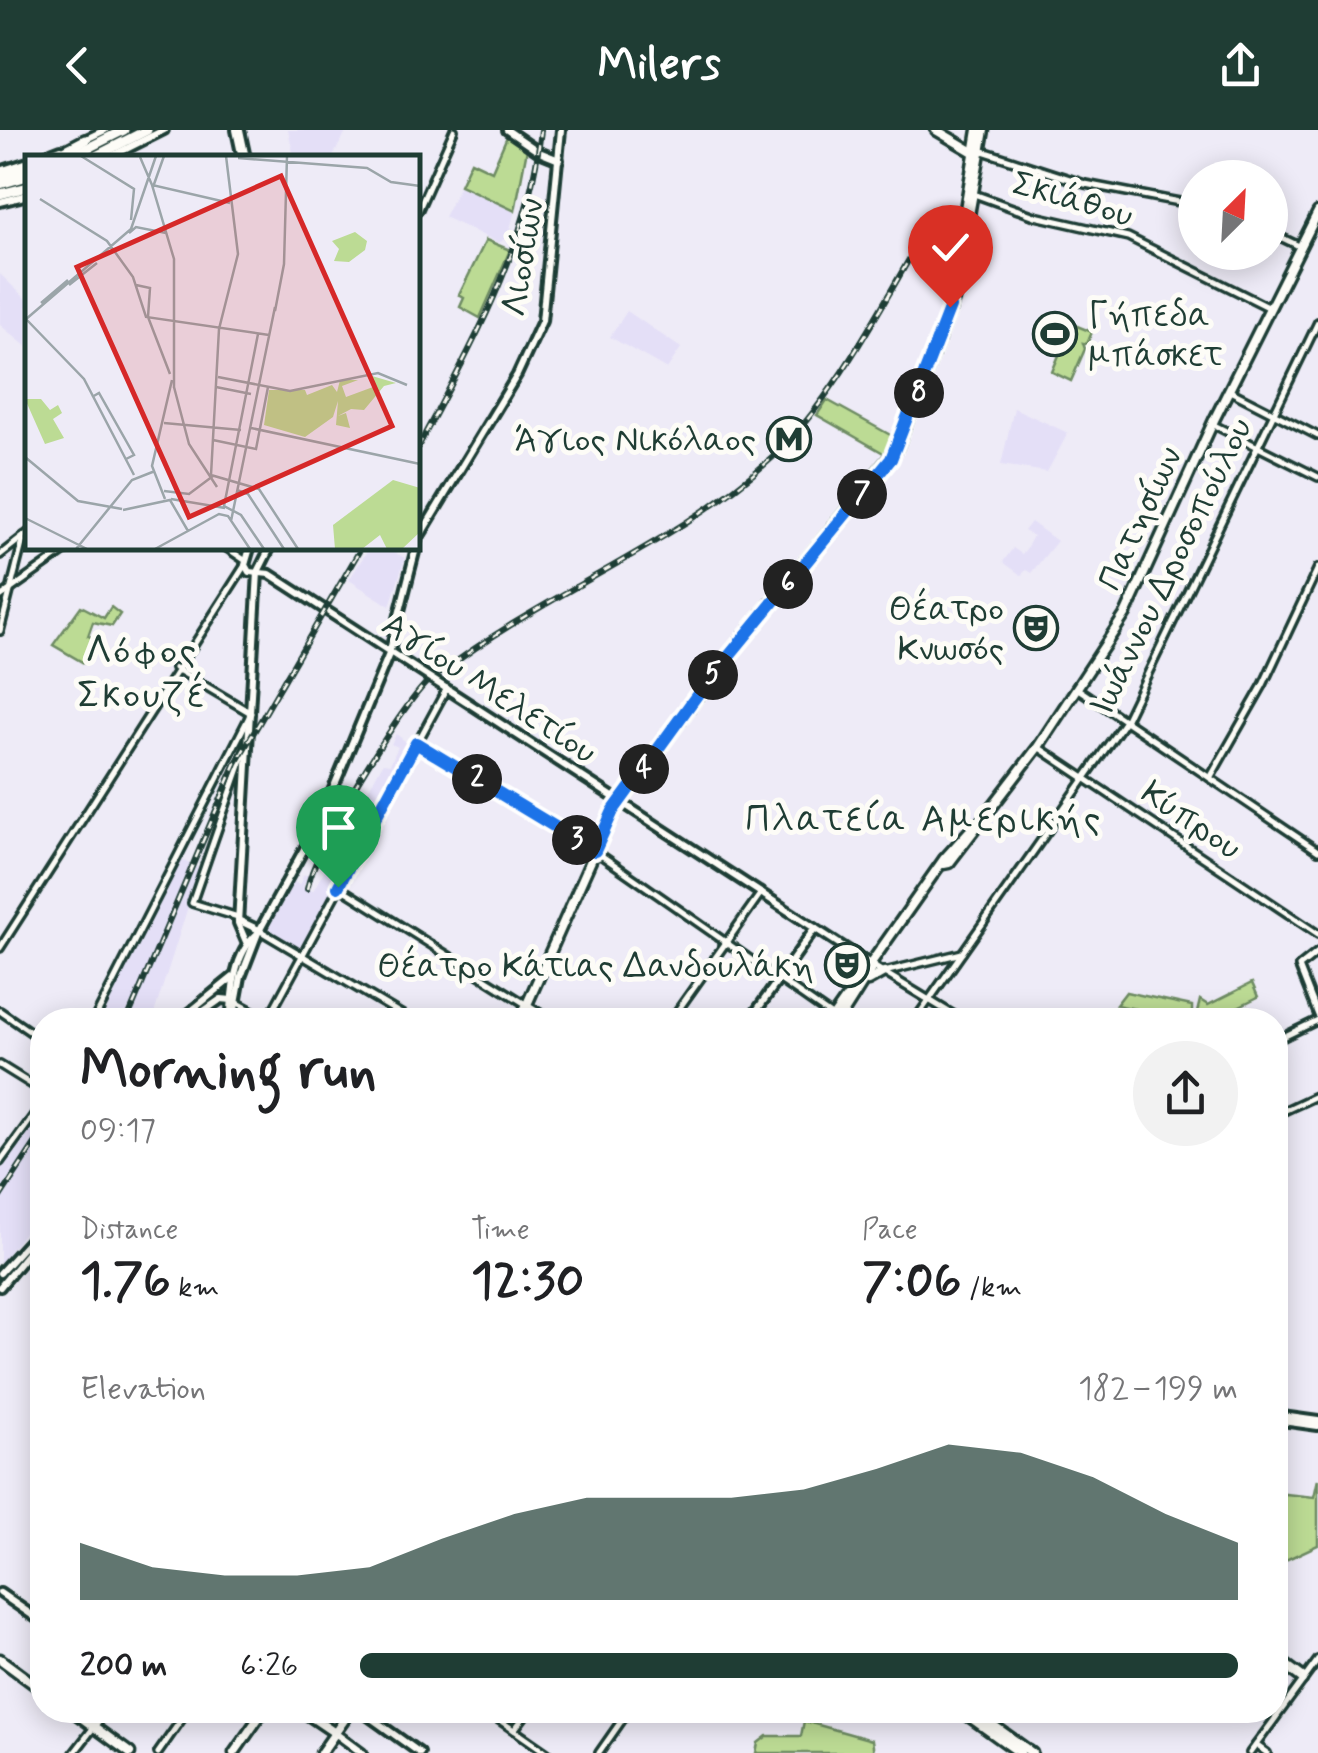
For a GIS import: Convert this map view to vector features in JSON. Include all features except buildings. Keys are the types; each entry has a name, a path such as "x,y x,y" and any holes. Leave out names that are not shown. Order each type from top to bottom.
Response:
{"highway":[{"path":"73,155 124,130"},
{"path":"98,155 147,130"},
{"path":"57,155 85,140"},
{"path":"0,177 25,166"},
{"path":"0,177 25,176"},
{"path":"0,194 25,188"}],"main road":[{"path":"46,155 105,130"},
{"path":"114,155 164,130"},
{"path":"238,130 243,155"},
{"path":"507,130 537,151 560,160"},
{"name":"Λιοσίων","path":"420,536 517,375 542,320 561,130"},
{"path":"936,130 980,141"},
{"path":"944,130 962,142 980,141"},
{"path":"528,1006 620,801 720,666 891,459 950,307 980,141"},
{"path":"0,202 25,196"},
{"name":"Πατησίων","path":"843,1008 944,864 950,863 974,826 1038,747 1126,613 1212,424 1318,212"},
{"path":"246,563 249,550"},
{"path":"254,937 239,920 258,572 269,550"},
{"path":"196,1008 223,988 236,972 321,818 390,652 416,550"},
{"name":"Αγίου Μελετίου","path":"246,563 250,572 270,574 318,604 872,966"},
{"path":"758,1008 815,928"},
{"path":"234,1008 254,937"},
{"name":"Πατησίων","path":"845,1008 872,966"},
{"path":"235,1002 236,972"},
{"path":"861,987 884,972"},
{"path":"207,1008 221,998 235,1002"},
{"path":"0,1273 30,1242"},
{"path":"0,1287 30,1243"},
{"path":"1288,1419 1318,1424"},
{"path":"0,1593 30,1614"},
{"path":"0,1659 30,1681"},
{"path":"88,1723 130,1753"},
{"path":"234,1753 255,1723"},
{"path":"320,1723 362,1753"},
{"path":"321,1753 342,1723"},
{"path":"378,1723 420,1753"},
{"path":"978,1723 1020,1753"},
{"path":"990,1723 1032,1753"}],"street":[{"path":"420,206 454,130"},
{"path":"980,141 1085,184 1178,202"},
{"name":"Σκιάθου","path":"969,193 1036,216 1121,234 1271,309"},
{"path":"1288,241 1301,247"},
{"name":"Ιωάννου Δροσοπούλου","path":"923,1008 1125,721 1318,322"},
{"path":"1230,391 1318,436"},
{"path":"1212,424 1318,477"},
{"path":"0,555 25,536"},
{"path":"0,631 25,538"},
{"path":"0,597 66,550"},
{"path":"0,948 246,563 229,550"},
{"path":"1210,778 1264,685 1318,568"},
{"path":"100,1008 251,712 176,668"},
{"path":"275,1008 447,688"},
{"path":"1078,689 1318,851"},
{"path":"416,743 595,851 820,1008"},
{"path":"239,920 192,903 247,746"},
{"name":"Κύπρου","path":"1038,747 1318,934"},
{"path":"338,887 531,1008"},
{"path":"680,1008 765,896"},
{"path":"254,937 302,956 391,1008"},
{"path":"1288,1034 1318,1018 1299,967 1318,952"},
{"path":"884,972 962,953"},
{"name":"Αγίου Μελετίου","path":"872,966 942,1008"},
{"path":"235,1002 246,1008"},
{"path":"0,1011 30,1032"},
{"path":"0,1065 30,1084"},
{"path":"1288,1109 1318,1094"},
{"path":"0,1162 30,1121"},
{"path":"1288,1701 1318,1660"},
{"path":"1288,1667 1304,1679"},
{"path":"74,1753 97,1723"},
{"path":"158,1753 179,1723"},
{"path":"504,1723 547,1753"},
{"path":"514,1730 519,1723"},
{"path":"600,1753 620,1723"},
{"path":"1250,1753 1272,1723"},
{"path":"1256,1744 1267,1753"}],"shaded area":[{"path":"288,130 347,130 334,155 294,155"},
{"path":"460,185 515,211 508,236 499,243 444,217"},
{"path":"0,274 25,298 25,345 0,325"},
{"path":"627,311 681,348 667,369 610,337"},
{"path":"1014,408 1068,433 1047,472 1001,465"},
{"path":"1031,522 1057,541 1031,573 1026,570 1021,575 1003,562 1013,548 1022,554 1026,549 1033,536 1024,531"},
{"path":"368,550 390,550 405,558 390,606 349,580"},
{"path":"396,734 410,745 301,949 266,928 293,881 299,885 304,874 308,876 303,887 313,891 383,763 390,764 398,747 391,744"},
{"path":"180,859 200,869 156,1008 105,1008"},
{"path":"30,1127 30,1225 0,1264 0,1168"}],"green space":[{"path":"508,134 527,149 515,211 460,185 471,161 492,171"},
{"path":"486,240 510,250 480,318 460,307 464,298 459,295"},
{"path":"1072,324 1092,332 1087,344 1083,343 1085,349 1071,381 1052,372"},
{"path":"827,400 894,437 887,455 817,415"},
{"path":"81,606 104,618 111,607 120,614 112,626 93,622 88,636 101,640 84,663 53,645"},
{"path":"1252,983 1258,997 1236,1008 1198,1008 1200,1000 1208,1005"},
{"path":"1126,992 1192,1008 1131,1008 1116,1005"},
{"path":"1318,1479 1318,1545 1288,1559 1288,1494 1314,1497"},
{"path":"804,1723 811,1723 872,1740 874,1753 756,1753 758,1743 767,1736 801,1736"}],"railway":[{"path":"420,443 478,332 511,255 534,174 541,130"},
{"path":"441,673 523,618 694,517 773,457 842,372 938,210"},
{"path":"132,1008 236,763 360,550"},
{"path":"307,889 325,843 358,782 426,683"},
{"path":"0,1197 30,1151"}],"place":[{"name":"Γήπεδα μπάσκετ","path":"1055,334"},
{"name":"Άγιος Νικόλαος","path":"789,439"},
{"name":"Θέατρο Κνωσός","path":"1036,628"},
{"name":"Θέατρο Κάτιας Δανδουλάκη","path":"847,965"}],"district":[{"name":"Λόφος Σκουζέ","path":"142,672"},
{"name":"Πλατεία Αμερικής","path":"924,818"}],"route":[{"path":"338,887 416,743 595,851 613,811 700,691 891,459 950,307"}]}
